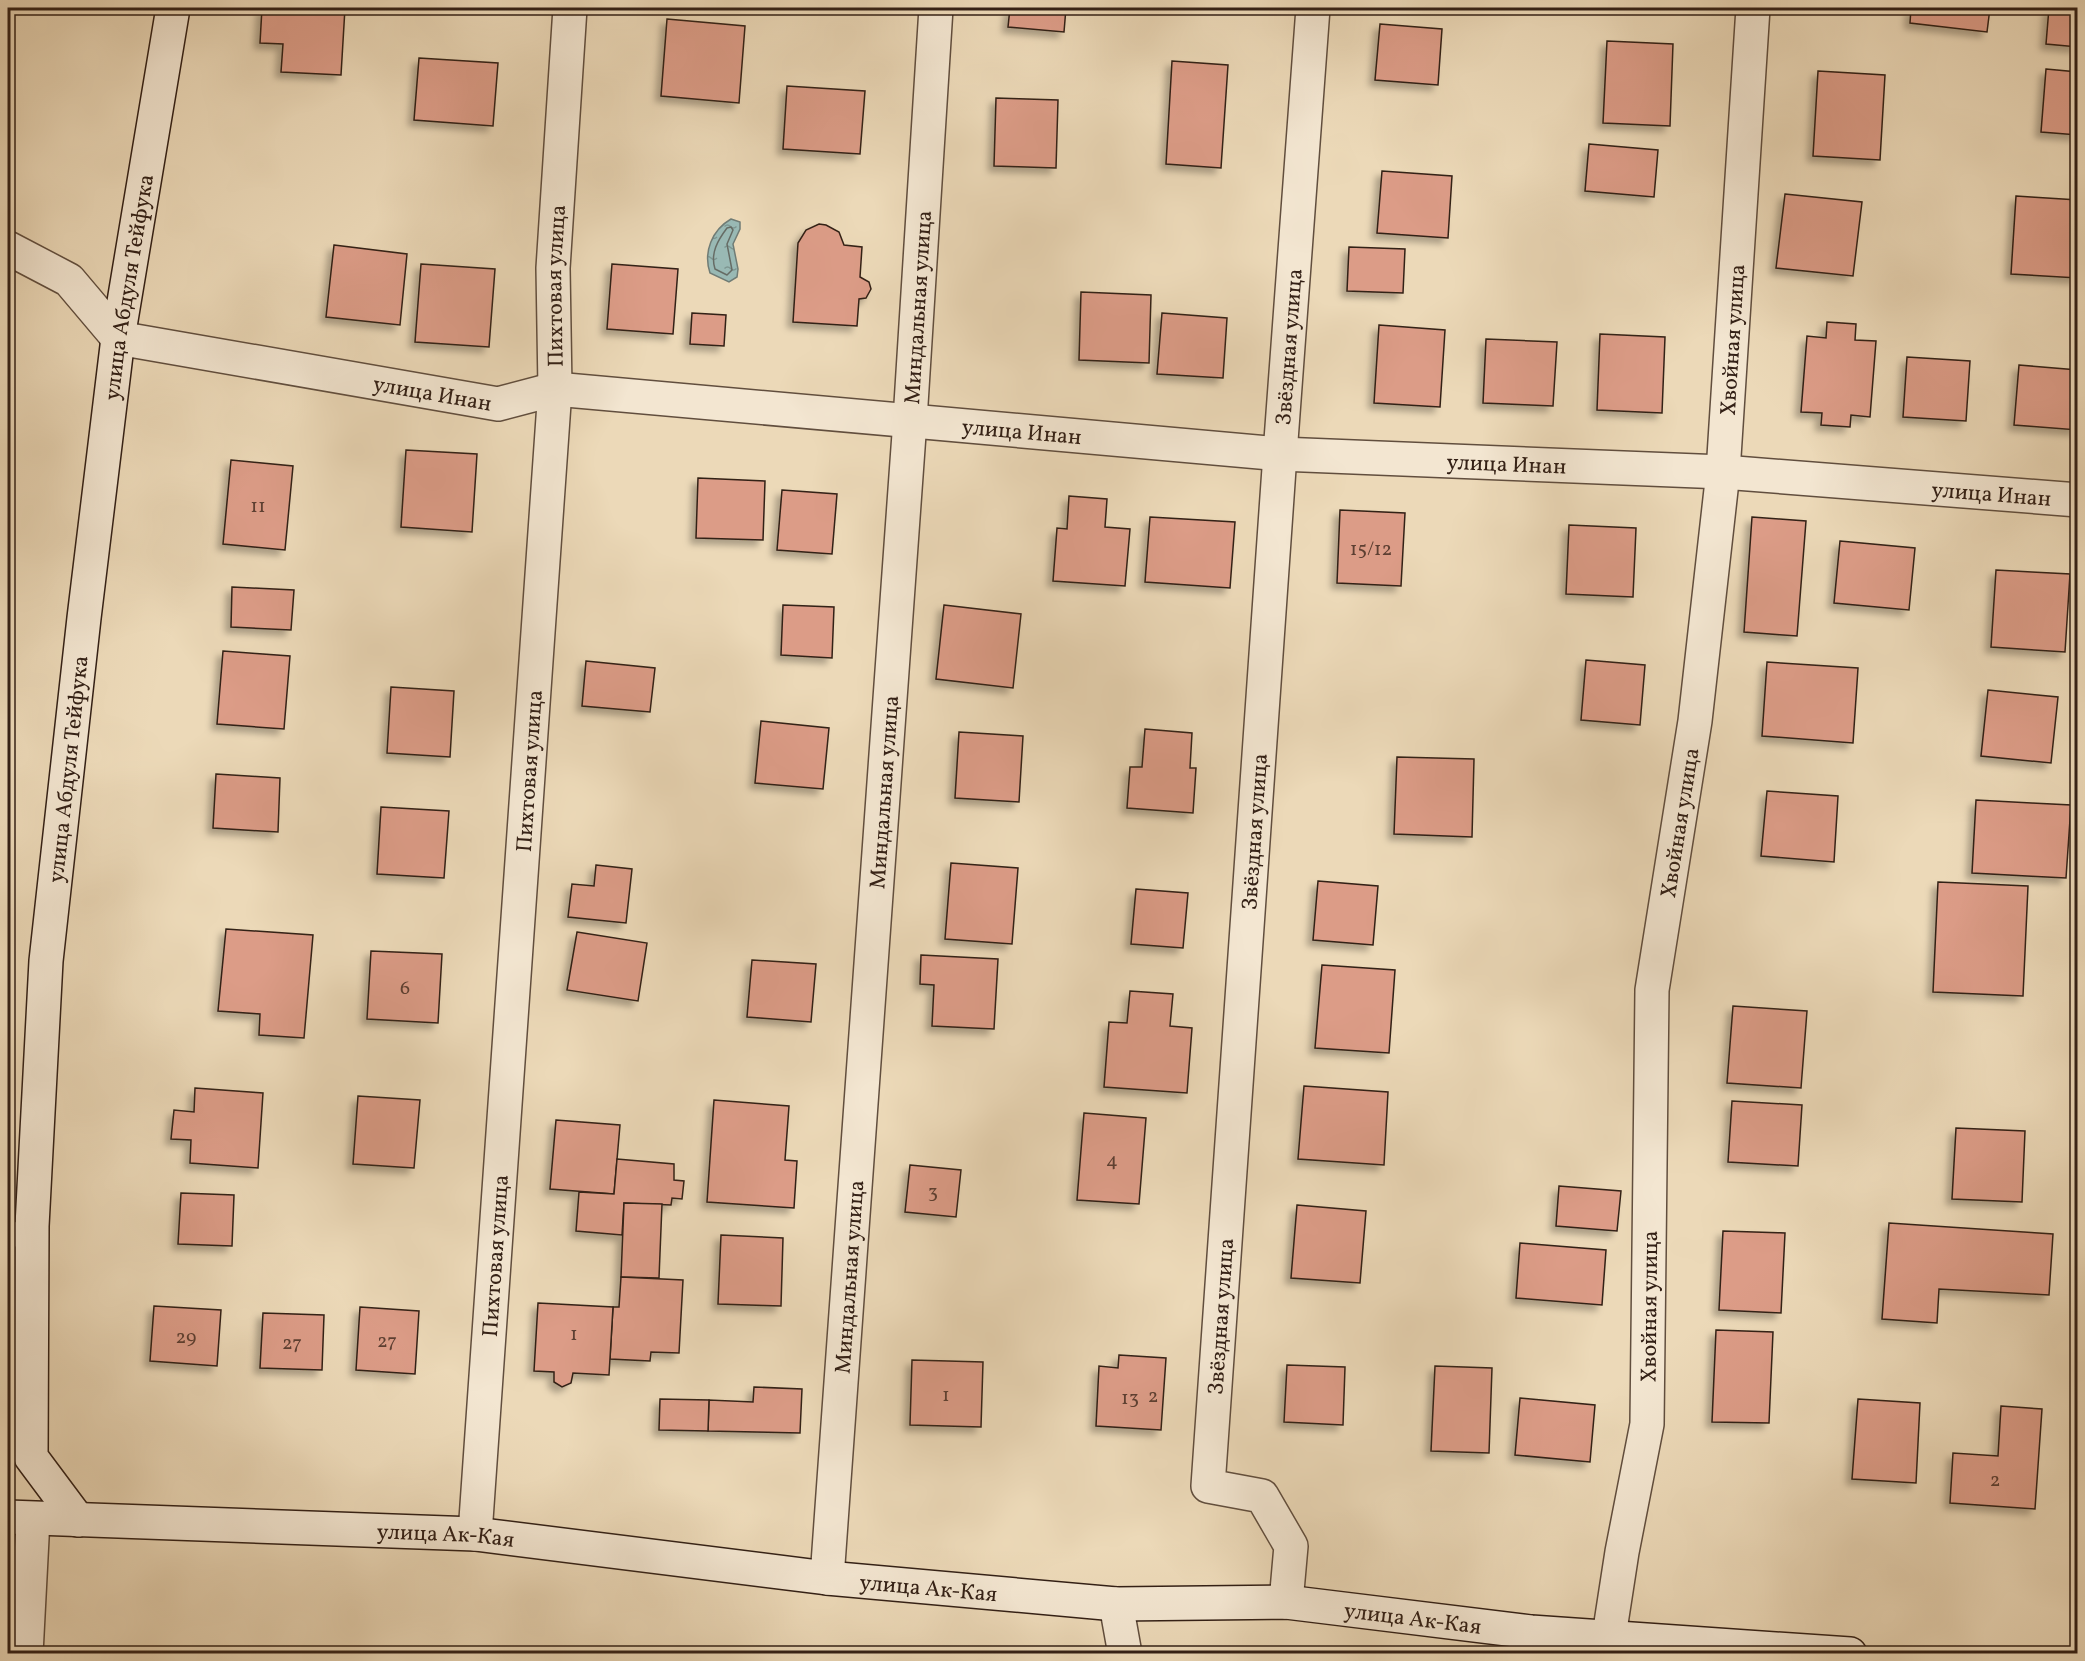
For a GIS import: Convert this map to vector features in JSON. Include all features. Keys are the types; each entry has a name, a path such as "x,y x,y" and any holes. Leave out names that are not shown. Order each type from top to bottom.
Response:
{"street":[{"name":"улица Абдуля Тейфука","path":"78,1520 31,1457 20,1233 46,961 118,338 172,8"},
{"name":"Пихтовая улица","path":"475,1534 555,389 554,267 570,8"},
{"name":"Миндальная улица","path":"827,1578 910,420 936,8"},
{"name":"Звёздная улица","path":"1286,1602 1291,1546 1262,1496 1208,1486 1313,8"},
{"name":"Хвойная улица","path":"1609,1636 1622,1552 1647,1424 1652,990 1695,721 1723,472 1753,8"},
{"path":"8,248 69,280 118,338"},
{"name":"улица Инан","path":"118,338 498,404 555,389 1280,454 1723,472 2078,500"},
{"path":"20,1518 26,1653"},
{"name":"улица Ак-Кая","path":"20,1518 475,1534 827,1578 1116,1604 1286,1602 1531,1632 1850,1653"},
{"path":"1116,1604 1125,1653"}],"water":[{"path":"731,219 740,222 740,229 733,244 738,269 737,277 729,282 710,273 708,257 714,235"}],"building":[{"path":"262,8 345,8 341,75 281,72 283,44 260,43"},
{"path":"1010,8 1066,8 1064,32 1008,27"},
{"path":"1911,8 1990,8 1987,32 1910,23"},
{"path":"2049,8 2078,8 2078,47 2046,44"},
{"path":"667,19 745,26 739,103 661,96"},
{"path":"1380,24 1442,29 1438,85 1375,80"},
{"path":"1607,41 1673,44 1670,126 1603,123"},
{"path":"419,58 498,63 493,126 414,120"},
{"path":"1172,61 1228,65 1221,168 1166,164"},
{"path":"2046,69 2078,72 2078,135 2041,132"},
{"path":"1818,71 1885,75 1880,160 1813,156"},
{"path":"787,86 865,91 860,154 783,149"},
{"path":"996,98 1058,100 1056,168 994,166"},
{"path":"1589,144 1658,150 1654,197 1585,191"},
{"path":"1382,171 1452,176 1448,238 1377,233"},
{"path":"1785,194 1862,202 1853,276 1776,268"},
{"path":"2016,196 2078,200 2078,278 2011,274"},
{"path":"819,224 839,232 844,245 862,247 860,277 869,282 871,289 866,298 859,299 857,326 793,322 798,243 806,230"},
{"path":"334,245 407,254 400,325 326,317"},
{"path":"1349,247 1405,249 1403,293 1347,291"},
{"path":"421,264 495,269 489,347 415,342"},
{"path":"612,264 678,269 673,334 607,329"},
{"path":"1081,292 1151,295 1149,363 1079,360"},
{"path":"692,313 726,315 724,346 690,344"},
{"path":"1162,313 1227,318 1223,378 1157,374"},
{"path":"1827,322 1856,324 1855,340 1876,341 1870,417 1851,415 1850,427 1821,425 1822,413 1801,412 1807,336 1826,338"},
{"path":"1379,325 1445,330 1440,407 1374,403"},
{"path":"1600,334 1665,337 1662,413 1597,410"},
{"path":"1486,339 1557,342 1553,406 1483,403"},
{"path":"1907,357 1970,361 1966,421 1903,417"},
{"path":"2019,365 2078,370 2078,430 2014,425"},
{"path":"406,450 477,454 472,532 401,527"},
{"path":"231,460 293,466 285,550 223,544"},
{"path":"698,478 765,481 763,540 696,538"},
{"path":"782,490 837,494 832,554 777,550"},
{"path":"1069,496 1107,499 1105,527 1130,529 1125,586 1053,581 1057,528 1067,529"},
{"path":"1340,510 1405,513 1401,586 1337,583"},
{"path":"1150,517 1235,522 1230,588 1145,582"},
{"path":"1752,517 1806,521 1797,636 1744,632"},
{"path":"1569,525 1636,528 1633,597 1566,594"},
{"path":"1840,541 1915,548 1909,610 1834,603"},
{"path":"1996,570 2070,574 2065,652 1991,647"},
{"path":"232,587 294,590 291,630 231,627"},
{"path":"783,605 834,607 832,658 781,655"},
{"path":"944,605 1021,614 1013,688 936,679"},
{"path":"223,651 290,656 284,729 217,724"},
{"path":"1586,660 1645,665 1640,725 1581,720"},
{"path":"586,661 655,668 650,712 582,706"},
{"path":"1767,662 1858,668 1853,743 1762,736"},
{"path":"391,687 454,691 450,757 387,753"},
{"path":"1988,690 2058,697 2051,763 1981,756"},
{"path":"761,721 829,728 823,789 755,783"},
{"path":"1145,729 1192,733 1190,768 1196,768 1193,813 1127,808 1130,767 1142,767"},
{"path":"959,732 1023,736 1019,802 955,798"},
{"path":"1397,757 1474,759 1472,837 1394,834"},
{"path":"216,774 280,778 278,832 213,828"},
{"path":"1767,791 1838,796 1834,862 1761,856"},
{"path":"1976,800 2071,805 2066,878 1972,873"},
{"path":"381,807 449,811 444,878 377,874"},
{"path":"951,863 1018,868 1012,944 945,939"},
{"path":"596,865 632,869 626,923 568,917 572,884 594,886"},
{"path":"1318,881 1378,886 1373,945 1313,940"},
{"path":"1938,882 2028,886 2023,996 1933,992"},
{"path":"1136,889 1188,893 1183,948 1131,944"},
{"path":"226,929 313,935 304,1038 259,1035 260,1014 218,1011"},
{"path":"577,932 647,943 638,1001 567,990"},
{"path":"371,951 442,954 438,1023 367,1019"},
{"path":"921,955 998,959 994,1029 932,1026 934,985 920,984"},
{"path":"752,960 816,964 811,1022 747,1017"},
{"path":"1322,965 1395,970 1389,1053 1315,1048"},
{"path":"1130,991 1173,994 1170,1026 1192,1028 1187,1093 1104,1087 1109,1022 1127,1023"},
{"path":"1733,1006 1807,1011 1801,1088 1727,1083"},
{"path":"1304,1086 1388,1092 1384,1165 1298,1159"},
{"path":"195,1088 263,1093 258,1168 190,1163 191,1140 171,1139 174,1110 194,1112"},
{"path":"358,1096 420,1100 414,1168 353,1164"},
{"path":"714,1100 789,1106 785,1160 797,1161 794,1208 707,1202"},
{"path":"1732,1101 1802,1105 1798,1166 1728,1162"},
{"path":"1084,1113 1146,1118 1139,1204 1077,1200"},
{"path":"556,1120 620,1125 614,1194 550,1189"},
{"path":"1956,1128 2025,1131 2022,1202 1952,1199"},
{"path":"617,1159 674,1164 674,1180 684,1181 682,1199 672,1198 671,1205 624,1203 622,1235 576,1231 579,1192 614,1194"},
{"path":"910,1165 961,1170 956,1217 905,1212"},
{"path":"1559,1186 1621,1191 1617,1231 1556,1226"},
{"path":"181,1193 234,1195 232,1246 178,1244"},
{"path":"624,1203 662,1204 659,1278 621,1277"},
{"path":"1297,1205 1366,1211 1360,1283 1291,1278"},
{"path":"1889,1223 2053,1234 2049,1295 1939,1289 1937,1323 1882,1319"},
{"path":"1723,1231 1785,1233 1781,1313 1719,1310"},
{"path":"721,1235 783,1238 781,1306 718,1304"},
{"path":"1520,1243 1606,1250 1602,1305 1516,1298"},
{"path":"621,1277 683,1280 679,1353 651,1352 650,1361 610,1359 613,1307 619,1307"},
{"path":"538,1303 613,1307 609,1375 573,1373 571,1383 562,1387 554,1382 554,1372 534,1371"},
{"path":"154,1306 221,1310 217,1366 150,1361"},
{"path":"360,1307 419,1311 415,1374 356,1370"},
{"path":"263,1313 324,1315 322,1370 260,1368"},
{"path":"1716,1330 1773,1332 1769,1423 1712,1422"},
{"path":"1119,1355 1166,1358 1161,1430 1096,1426 1099,1366 1118,1368"},
{"path":"912,1360 983,1362 981,1427 910,1425"},
{"path":"1287,1365 1345,1367 1343,1425 1284,1422"},
{"path":"1435,1366 1492,1368 1489,1453 1431,1451"},
{"path":"754,1387 802,1389 800,1433 708,1431 709,1400 753,1402"},
{"path":"1520,1398 1595,1405 1590,1462 1515,1455"},
{"path":"660,1399 709,1400 708,1431 659,1430"},
{"path":"1858,1399 1920,1403 1916,1483 1852,1479"},
{"path":"2001,1406 2042,1409 2035,1509 1950,1503 1953,1453 1998,1456"}]}
